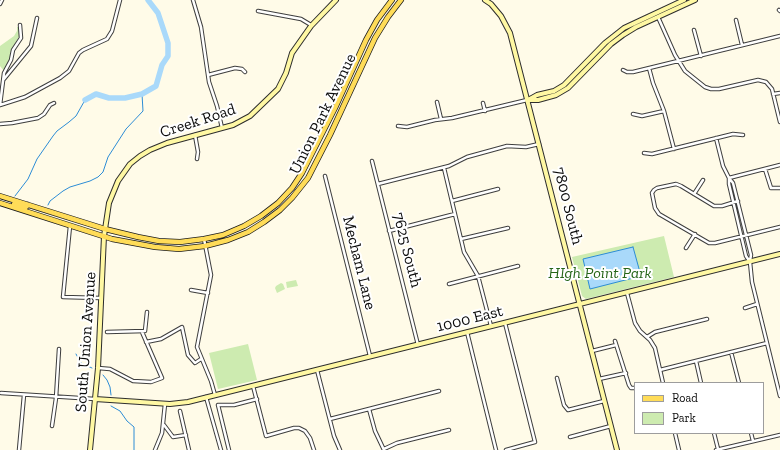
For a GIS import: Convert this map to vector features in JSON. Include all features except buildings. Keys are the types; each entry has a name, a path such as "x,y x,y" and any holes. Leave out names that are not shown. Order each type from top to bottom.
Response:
{"main road":[{"name":"Union Park Avenue","path":"0,196 105,230 133,237 159,241 180,242 204,240 228,233 252,222 275,205 292,188 302,173 312,156 370,33 392,0"},
{"name":"Union Park Avenue","path":"0,203 104,236 159,248 205,246 228,240 259,226 280,210 298,192 317,162 375,38 401,0"},
{"path":"8,206 14,204 25,208 28,205"}],"street":[{"path":"0,4 2,0"},
{"path":"20,25 21,38 12,50 11,60 4,73 0,105 25,97 54,82 69,71 79,53 106,39 112,31 120,0"},
{"path":"193,0 201,27 208,75 222,128"},
{"name":"Creek Road","path":"104,236 111,196 118,181 130,164 150,150 164,144 233,125 246,119 272,96 282,82 292,53 311,26 336,0"},
{"name":"7800 South","path":"486,0 495,8 507,24 528,100 617,450"},
{"path":"398,126 407,127 556,95 568,88 611,44 684,0"},
{"path":"657,15 695,0"},
{"path":"258,11 301,19 311,26"},
{"path":"657,15 678,61 685,71 706,87 711,89 719,89 758,80 766,82 771,86 780,122"},
{"path":"4,80 31,46 37,18"},
{"path":"736,20 742,45"},
{"path":"694,30 701,56"},
{"path":"623,70 632,72 780,36"},
{"path":"208,75 235,68 242,69 245,72"},
{"path":"649,68 653,84 664,111 674,149"},
{"path":"773,94 780,93"},
{"path":"437,102 441,119"},
{"path":"0,124 38,118 44,114 50,105 54,103"},
{"path":"483,103 485,110"},
{"path":"633,114 642,116 664,111"},
{"path":"644,153 652,154 733,134 743,135"},
{"path":"195,135 198,152 197,159"},
{"path":"716,138 723,166 733,183 738,201 751,255 750,262 752,282 780,396"},
{"path":"378,184 444,168 471,156 507,146 526,147 539,144"},
{"name":"7625 South","path":"372,161 418,344"},
{"path":"729,178 780,165"},
{"path":"444,168 466,256 476,270 491,327"},
{"path":"765,169 771,188 780,188"},
{"name":"Mecham Lane","path":"325,176 370,356"},
{"path":"729,178 729,184 746,256 750,262"},
{"path":"694,194 703,180"},
{"path":"738,201 722,206 714,206 676,184 657,188 653,191 652,195 655,208 659,214 695,234 706,242 712,243 780,227"},
{"path":"452,201 498,189"},
{"path":"389,231 455,214"},
{"path":"70,225 63,297 100,298"},
{"path":"462,239 508,228"},
{"path":"686,248 695,234"},
{"name":"South Union Avenue","path":"90,450 98,368 104,236"},
{"path":"204,240 211,275 197,342 198,352 211,381 215,395"},
{"name":"1000 East","path":"95,400 165,403 188,402 780,254"},
{"path":"449,284 518,266"},
{"path":"191,290 208,293"},
{"path":"627,293 635,323 655,348 663,382"},
{"path":"745,308 757,304"},
{"path":"107,332 145,331 146,312"},
{"path":"647,337 654,332 707,319"},
{"path":"505,323 535,442 506,450"},
{"path":"146,342 161,339 182,327 188,355 195,363 201,359"},
{"path":"98,368 110,369 134,381 151,382 162,378 142,332"},
{"path":"467,332 496,450"},
{"path":"616,341 630,387 634,388"},
{"path":"660,370 767,343"},
{"path":"592,351 616,345"},
{"path":"52,426 60,349"},
{"path":"731,352 739,382"},
{"path":"696,361 701,382"},
{"path":"317,370 334,436 340,450"},
{"path":"599,380 626,373"},
{"path":"556,378 564,405 568,410 604,401"},
{"path":"253,386 266,436 299,428 308,434 314,450"},
{"path":"330,419 439,391"},
{"path":"1,393 95,400"},
{"path":"19,450 24,395"},
{"path":"206,398 221,450"},
{"path":"229,450 218,406 234,405 257,399"},
{"path":"155,450 164,425 165,403"},
{"path":"369,409 375,431 384,449 397,443 449,430"},
{"path":"180,411 189,450"},
{"path":"164,425 173,438 186,435"},
{"path":"570,437 611,426"},
{"path":"675,434 679,450"},
{"path":"714,434 717,450 780,435"},
{"path":"751,434 753,441"}],"green space":[{"path":"17,27 20,35 11,50 9,63 4,71 0,66 0,46 14,36 17,31"},
{"name":"HIgh Point Park","path":"664,236 674,277 586,299 582,296 572,257"},
{"path":"296,280 298,286 287,288 286,282"},
{"path":"281,283 285,289 277,293 275,288"},
{"path":"248,344 257,380 218,389 209,353"}],"water":[{"path":"633,247 641,276 590,289 583,259"}],"waterway":[{"path":"85,100 96,94 109,98 125,98 142,94 156,86 162,65 168,56 168,43 158,13 148,0"},
{"path":"48,205 50,201 63,191 70,187 90,181 98,177 103,172 108,157 126,129 143,111 142,94"},
{"path":"15,196 28,179 37,159 53,136 76,116 85,100"},
{"path":"76,354 81,363 92,368"},
{"path":"103,375 110,387 111,395"},
{"path":"111,406 120,411 127,421 134,427 134,450"}]}
